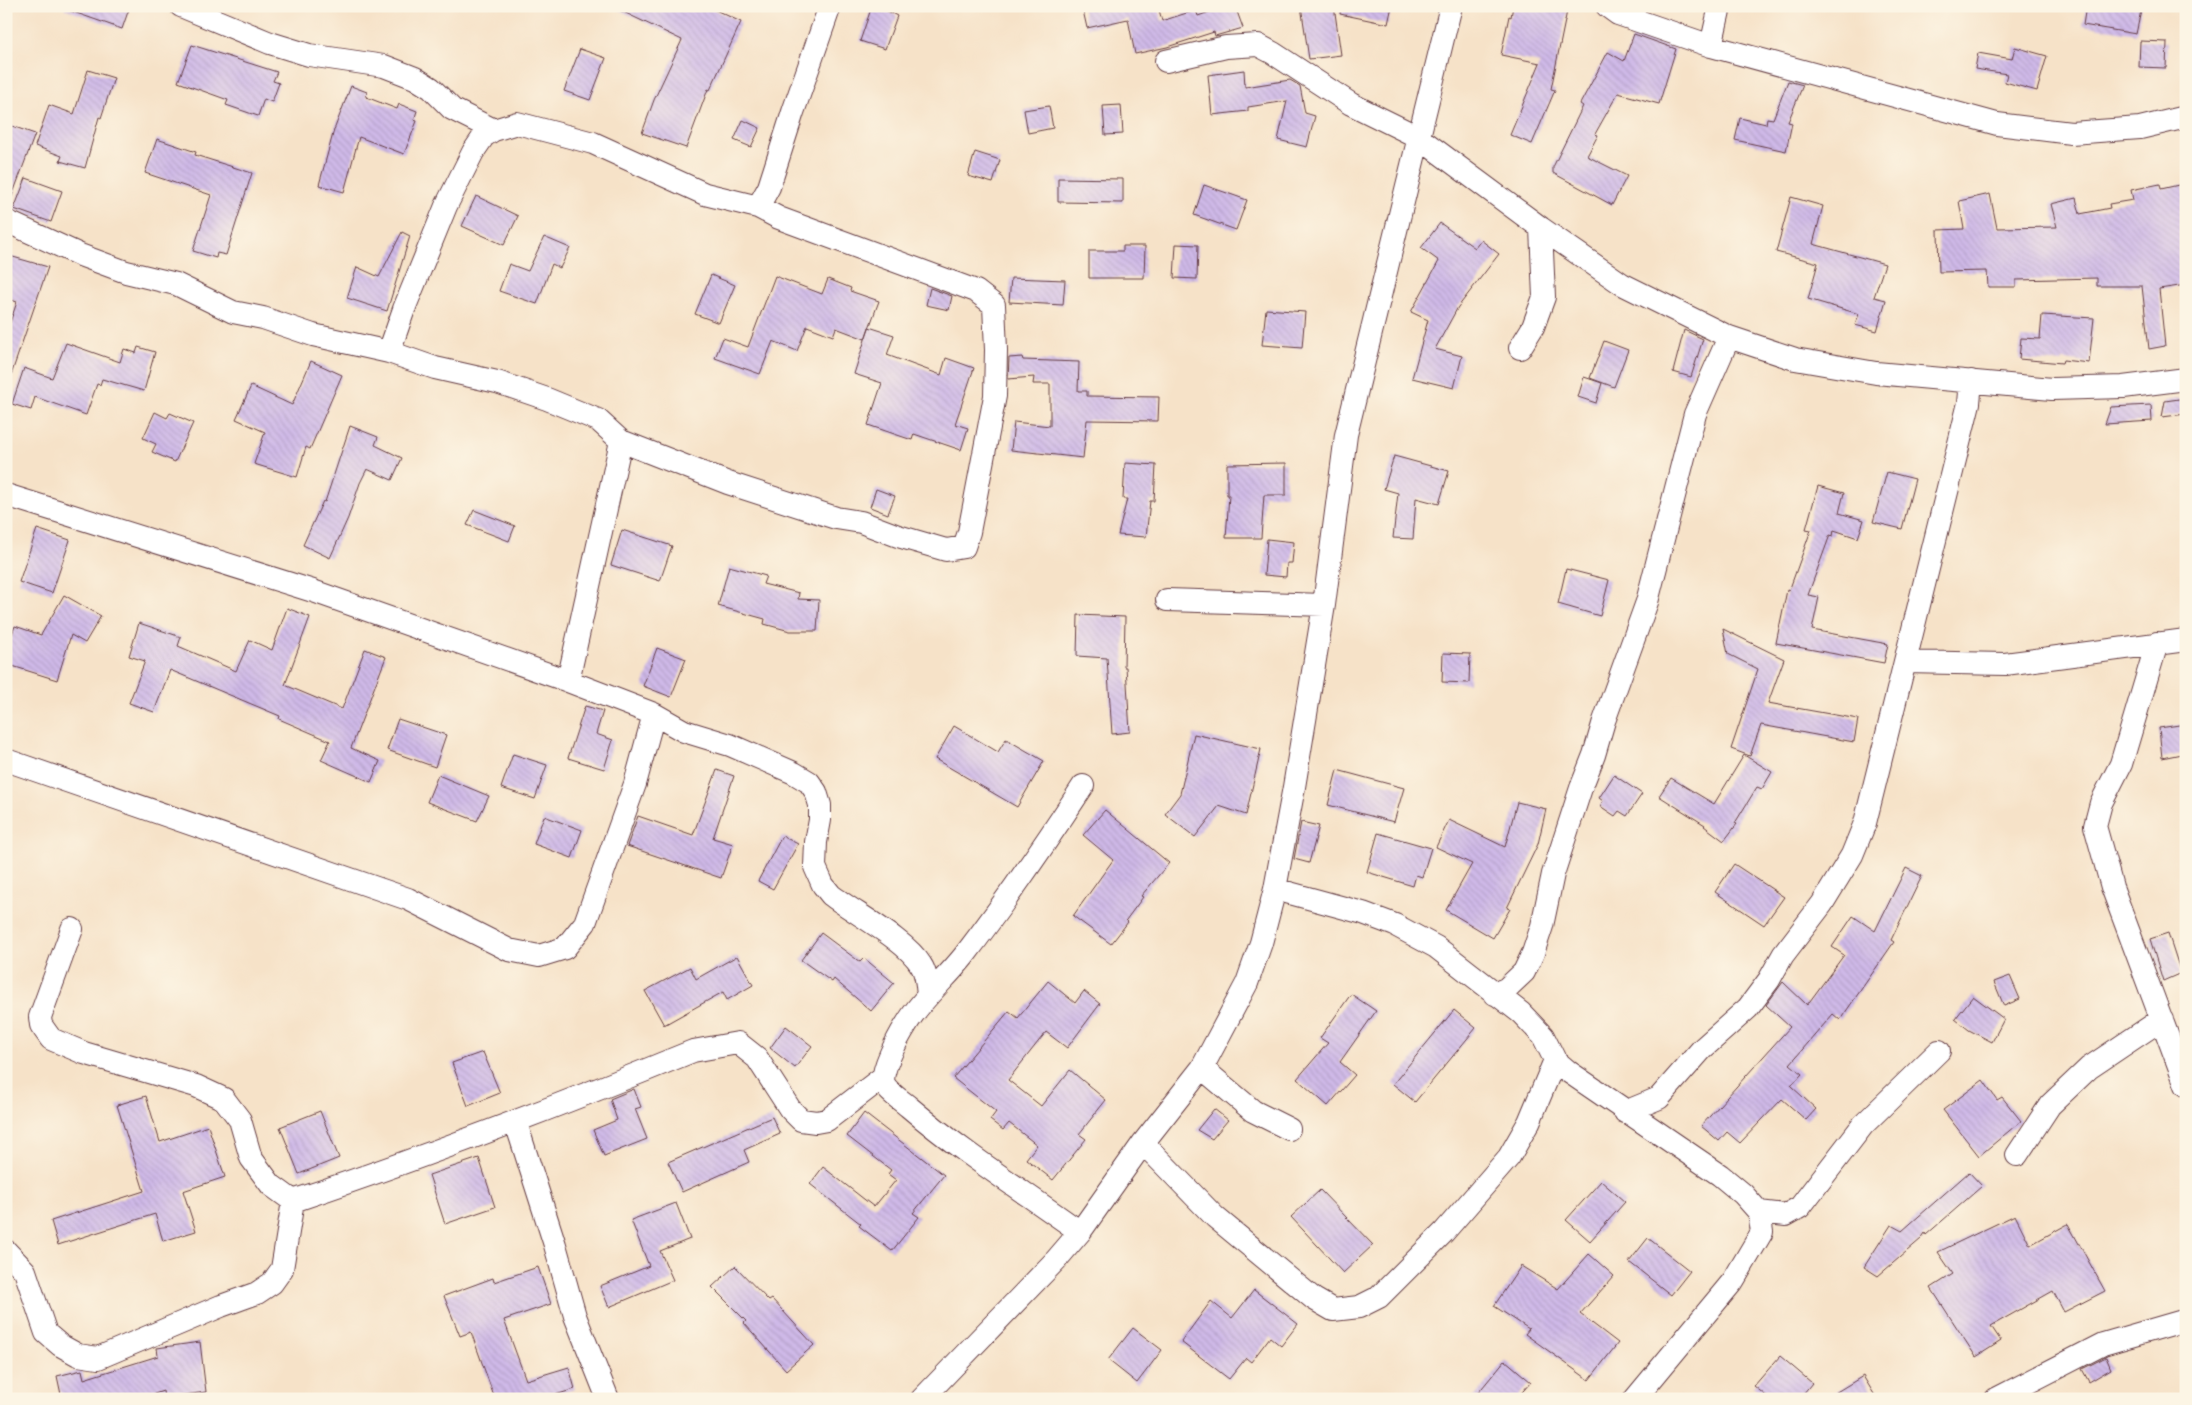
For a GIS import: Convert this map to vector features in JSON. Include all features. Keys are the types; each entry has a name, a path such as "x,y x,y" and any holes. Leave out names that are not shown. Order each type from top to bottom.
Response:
{"street":[{"path":"182,6 270,43 309,55 384,66 415,78 431,88 452,109 494,130"},
{"path":"758,208 769,187 830,6"},
{"path":"922,1399 1056,1260 1080,1232 1144,1143 1202,1068 1247,983 1261,943 1275,889 1294,787 1324,605 1346,435 1451,6"},
{"path":"1607,6 1618,14 1711,46 1998,124 2071,133 2140,128 2186,117"},
{"path":"1711,46 1720,6"},
{"path":"1166,60 1226,47 1258,45 1351,104 1418,137 1540,228 1622,284 1730,337 1795,359 1876,373 2052,389 2123,387 2186,380"},
{"path":"6,221 80,255 126,272 176,284 233,312 263,318 313,335 389,352 435,368 498,382 547,399 598,420 621,440 728,482 836,518 861,522 898,536 946,550 964,547 970,532 995,396 996,350 994,305 976,291 779,218 758,208 705,194 642,163 593,143 517,123 494,130 484,136 473,152 446,206 404,309 389,352"},
{"path":"1520,348 1533,327 1544,297 1540,228"},
{"path":"1495,994 1507,988 1524,972 1533,953 1542,926 1553,874 1604,721 1647,602 1695,414 1730,337"},
{"path":"1625,1112 1659,1098 1702,1049 1748,1008 1769,980 1783,955 1822,904 1852,855 1865,822 1969,403 1971,381"},
{"path":"568,681 621,440"},
{"path":"6,495 313,591 568,681 654,714 684,731 730,745 794,773 809,782 816,792 820,806 815,867 823,885 831,895 898,943 916,959 924,972 928,996"},
{"path":"1167,600 1324,605"},
{"path":"1905,662 2005,664 2186,640"},
{"path":"2157,643 2122,764 2101,803 2095,826 2112,887 2186,1085"},
{"path":"6,760 408,899 509,950 539,956 565,948 585,923 635,784 654,714"},
{"path":"1080,1232 934,1128 891,1092 884,1084 883,1077 888,1061 906,1025 1013,892 1083,786"},
{"path":"1275,889 1363,913 1395,925 1436,947 1521,1013 1542,1036 1555,1060 1625,1112 1720,1175 1743,1194 1759,1212 1762,1232 1733,1282 1635,1399"},
{"path":"72,929 40,1017 41,1026 52,1039 84,1053 196,1086 224,1099 240,1120 251,1158 271,1185 293,1201"},
{"path":"2017,1155 2050,1105 2089,1068 2162,1018"},
{"path":"293,1201 516,1123 693,1051 723,1044 738,1043 757,1058 790,1109 801,1120 816,1122 828,1120 883,1077"},
{"path":"1759,1212 1786,1215 1800,1207 1863,1125 1939,1051"},
{"path":"1144,1143 1215,1217 1314,1298 1333,1310 1359,1307 1379,1297 1444,1232 1509,1157 1529,1122 1555,1060"},
{"path":"1202,1068 1253,1111 1289,1130"},
{"path":"516,1123 555,1245 575,1316 608,1399"},
{"path":"6,1251 25,1270 46,1332 60,1345 78,1356 98,1358 221,1306 257,1293 272,1283 282,1269 293,1201"},
{"path":"1996,1399 2103,1344 2186,1320"}],"building":[{"path":"65,6 130,6 122,29 65,9"},
{"path":"611,6 707,6 741,22 710,90 708,89 686,148 642,133 654,100 682,40"},
{"path":"872,6 878,6 897,16 885,49 860,41"},
{"path":"1082,6 1158,6 1162,21 1196,10 1198,16 1226,6 1235,6 1243,28 1215,36 1214,32 1167,47 1135,54 1128,19 1087,28"},
{"path":"1301,6 1334,6 1341,55 1309,59"},
{"path":"1341,6 1392,6 1388,24 1340,14"},
{"path":"1513,6 1568,6 1551,89 1555,90 1532,144 1510,135 1540,63 1501,55 1509,16 1511,17"},
{"path":"2086,6 2142,6 2136,34 2083,25"},
{"path":"1634,34 1676,49 1659,104 1618,93 1595,134 1598,135 1587,156 1627,176 1612,205 1553,173 1553,167 1583,106 1580,104 1608,52 1624,61"},
{"path":"2140,41 2167,42 2166,68 2139,67"},
{"path":"192,45 277,72 273,81 279,83 272,102 264,99 258,116 226,105 228,100 178,82"},
{"path":"2015,47 2047,56 2037,91 2005,82 2007,74 1975,69 1978,53 2012,59"},
{"path":"580,49 606,58 590,100 564,91"},
{"path":"88,70 114,78 101,118 99,117 85,168 60,161 62,156 35,146 49,105 74,114"},
{"path":"1244,70 1245,87 1290,80 1300,86 1305,113 1315,116 1307,147 1278,140 1287,101 1248,107 1248,111 1212,115 1208,75"},
{"path":"1788,81 1803,85 1788,122 1792,123 1786,151 1735,140 1740,118 1766,124 1767,118 1773,119"},
{"path":"351,86 367,92 366,97 397,109 399,104 417,111 414,120 417,121 404,154 359,137 344,192 319,185 334,130"},
{"path":"1121,105 1123,134 1105,135 1103,106"},
{"path":"1049,106 1053,128 1028,133 1024,110"},
{"path":"743,120 760,128 751,147 734,140"},
{"path":"6,124 35,134 8,207 6,207"},
{"path":"157,139 196,152 195,155 252,173 226,255 217,253 216,258 193,251 211,195 145,173"},
{"path":"975,152 1000,160 993,183 968,176"},
{"path":"26,178 62,191 51,222 14,209"},
{"path":"1058,178 1123,179 1123,203 1058,202"},
{"path":"2160,184 2161,189 2183,184 2186,198 2186,285 2159,289 2165,346 2149,349 2142,286 2097,286 2097,278 2016,280 2016,287 1988,287 1987,271 1939,272 1938,230 1964,229 1959,201 1990,194 1997,228 2057,227 2051,204 2076,198 2080,214 2110,208 2109,204 2133,200 2131,190"},
{"path":"1204,185 1247,200 1236,230 1194,215"},
{"path":"476,196 518,216 504,245 462,226"},
{"path":"1791,197 1823,206 1813,244 1885,264 1874,297 1886,300 1877,331 1855,325 1859,314 1808,299 1818,263 1776,252"},
{"path":"1440,223 1475,248 1481,240 1499,254 1458,307 1435,349 1462,356 1454,388 1412,378 1428,320 1411,312 1439,261 1421,248"},
{"path":"402,232 410,236 387,311 347,298 357,267 379,277"},
{"path":"544,237 570,248 560,268 552,264 537,304 499,291 509,264 528,271"},
{"path":"1176,244 1198,245 1197,279 1174,278"},
{"path":"1123,246 1145,246 1144,278 1089,278 1089,251 1123,251"},
{"path":"6,255 48,267 9,381 6,381 6,334 17,302 6,298"},
{"path":"711,275 735,285 719,323 695,314"},
{"path":"775,276 822,294 828,279 851,288 850,291 879,301 865,339 836,328 833,336 807,326 797,351 773,341 760,374 715,358 723,338 748,347"},
{"path":"1011,278 1065,280 1063,305 1009,302"},
{"path":"930,288 952,296 949,310 926,305"},
{"path":"1266,309 1305,312 1302,348 1262,345"},
{"path":"2042,315 2094,318 2089,363 2063,360 2062,363 2019,359 2021,338 2040,339"},
{"path":"869,327 894,335 887,355 941,375 946,358 974,368 955,424 968,428 961,450 914,434 912,440 868,425 882,383 854,374"},
{"path":"1684,330 1703,339 1691,377 1673,372"},
{"path":"1604,341 1628,350 1614,387 1590,378"},
{"path":"66,343 120,362 124,349 136,353 138,347 155,352 144,391 102,379 100,385 97,384 86,415 35,397 31,410 12,404 24,368 52,378"},
{"path":"1022,357 1023,360 1079,362 1078,391 1087,391 1087,396 1159,397 1158,421 1087,420 1083,458 1011,450 1014,422 1050,426 1050,384 1033,384 1034,377 1008,379 1009,358"},
{"path":"311,361 342,375 310,449 306,447 297,477 254,464 265,432 236,419 251,386 292,405"},
{"path":"1584,377 1602,383 1596,403 1578,397"},
{"path":"2186,398 2186,414 2162,417 2165,401"},
{"path":"2151,405 2152,421 2105,424 2111,407"},
{"path":"155,412 167,418 170,413 193,423 175,462 152,452 156,444 143,438"},
{"path":"350,426 378,437 375,445 402,458 392,480 367,469 330,558 303,545 323,501 325,502"},
{"path":"1394,456 1449,471 1439,504 1416,498 1413,539 1393,538 1398,493 1384,489"},
{"path":"1125,463 1156,465 1154,501 1150,501 1146,537 1118,535 1127,499 1123,499"},
{"path":"1286,463 1286,495 1264,495 1261,538 1226,538 1229,495 1227,495 1227,464"},
{"path":"1887,472 1915,479 1902,529 1873,522"},
{"path":"1818,486 1844,493 1839,513 1864,520 1858,538 1834,530 1833,536 1830,535 1808,595 1819,597 1812,630 1888,644 1884,663 1776,643 1787,590 1789,591 1811,530 1806,529"},
{"path":"876,489 895,496 888,514 870,507"},
{"path":"474,510 515,526 509,541 467,525"},
{"path":"37,529 70,540 52,593 19,582"},
{"path":"622,530 672,546 660,581 611,565"},
{"path":"1267,539 1294,542 1292,563 1287,563 1286,577 1264,575"},
{"path":"729,566 766,576 763,584 799,593 798,599 819,600 817,631 790,631 764,624 765,619 718,606"},
{"path":"1566,569 1609,580 1600,616 1558,604"},
{"path":"64,595 101,616 85,643 71,635 57,680 6,664 6,650 15,626 41,635"},
{"path":"287,608 310,617 285,685 342,709 365,649 386,657 351,748 380,761 371,782 321,760 330,741 279,719 280,716 170,670 154,712 129,703 145,661 129,656 139,623 181,637 178,646 236,671 250,640 272,650"},
{"path":"1078,615 1125,617 1124,667 1126,667 1130,732 1112,734 1107,658 1077,656"},
{"path":"1723,629 1784,659 1768,703 1858,719 1854,742 1761,725 1750,756 1731,749 1758,669 1728,654"},
{"path":"657,648 686,659 671,697 643,686"},
{"path":"1443,653 1470,654 1469,683 1442,682"},
{"path":"585,706 603,711 596,734 613,740 604,769 568,758"},
{"path":"398,719 446,735 435,767 387,750"},
{"path":"2186,724 2186,753 2162,758 2159,728"},
{"path":"954,726 998,752 1006,739 1044,761 1017,807 935,759"},
{"path":"1194,734 1261,749 1246,815 1219,806 1195,837 1165,814 1180,794"},
{"path":"513,754 547,765 535,799 501,788"},
{"path":"1744,755 1772,772 1762,789 1757,787 1735,823 1737,824 1724,841 1705,825 1659,796 1671,778 1714,804"},
{"path":"717,770 734,776 713,838 733,844 721,878 627,846 638,816 693,835"},
{"path":"1337,770 1404,788 1394,822 1328,805"},
{"path":"438,775 489,796 477,821 427,802"},
{"path":"1614,775 1642,794 1627,816 1619,811 1615,816 1600,806 1603,801 1599,798"},
{"path":"1517,802 1546,809 1538,844 1507,908 1510,909 1493,938 1446,910 1472,864 1436,847 1449,820 1505,847"},
{"path":"1105,810 1169,863 1141,896 1143,897 1126,920 1128,922 1111,944 1073,916 1113,860 1083,835"},
{"path":"544,816 582,830 572,858 534,844"},
{"path":"1301,822 1319,826 1309,863 1294,859"},
{"path":"1378,833 1431,848 1422,877 1416,875 1413,886 1367,872"},
{"path":"782,836 798,844 773,889 758,881"},
{"path":"1734,864 1784,897 1764,925 1715,892"},
{"path":"1906,868 1922,876 1891,940 1894,942 1840,1020 1833,1014 1790,1064 1802,1074 1791,1086 1816,1109 1806,1120 1782,1099 1740,1143 1727,1132 1719,1141 1701,1126 1790,1027 1766,1005 1783,982 1807,1005 1844,955 1832,947 1853,916 1875,931"},
{"path":"821,933 860,962 864,958 894,983 871,1011 834,979 832,982 801,960"},
{"path":"2168,933 2181,973 2163,981 2150,939"},
{"path":"737,956 753,985 727,1000 723,992 664,1025 645,991 690,967 696,979"},
{"path":"2010,976 2020,999 2004,1006 1994,982"},
{"path":"1048,981 1075,1003 1084,991 1100,1004 1067,1048 1046,1032 1008,1080 1041,1106 1070,1070 1106,1100 1079,1134 1086,1139 1053,1180 1026,1159 1037,1145 1009,1123 1003,1130 990,1120 996,1112 953,1078 1009,1011 1018,1018"},
{"path":"1351,994 1376,1011 1340,1062 1355,1075 1328,1106 1297,1079 1328,1043 1320,1038"},
{"path":"1973,996 2004,1019 1992,1042 1969,1030 1955,1019"},
{"path":"1454,1010 1476,1028 1415,1102 1393,1084"},
{"path":"786,1026 812,1046 795,1068 770,1048"},
{"path":"483,1052 500,1093 468,1106 452,1063"},
{"path":"1983,1080 1997,1100 2002,1097 2021,1121 1979,1156 1943,1110"},
{"path":"634,1089 641,1107 635,1109 647,1139 604,1156 593,1130 617,1120 610,1099"},
{"path":"146,1096 160,1142 208,1126 225,1177 183,1191 196,1231 163,1241 155,1214 58,1245 51,1221 144,1191 117,1105"},
{"path":"1214,1109 1228,1120 1212,1139 1197,1130"},
{"path":"320,1111 339,1158 299,1174 280,1127"},
{"path":"864,1113 944,1175 913,1213 919,1217 892,1251 859,1226 861,1224 810,1184 823,1167 874,1207 896,1180 888,1174 891,1170 847,1136"},
{"path":"772,1117 780,1134 744,1150 749,1162 682,1192 668,1162"},
{"path":"479,1158 495,1207 445,1224 429,1175"},
{"path":"1969,1172 1982,1186 1926,1235 1925,1233 1921,1239 1878,1276 1864,1267 1891,1225 1902,1231"},
{"path":"1601,1181 1625,1202 1590,1241 1566,1220"},
{"path":"1320,1190 1373,1245 1343,1273 1291,1217"},
{"path":"676,1203 690,1239 660,1251 673,1280 609,1307 600,1286 649,1266 631,1220"},
{"path":"2015,1215 2030,1245 2068,1224 2105,1291 2064,1312 2053,1291 1991,1326 2001,1341 1976,1357 1931,1288 1953,1274 1938,1252"},
{"path":"1648,1238 1690,1271 1671,1295 1629,1262"},
{"path":"1589,1254 1614,1276 1580,1314 1618,1343 1589,1380 1525,1334 1529,1329 1494,1306 1521,1266 1558,1289"},
{"path":"735,1266 769,1301 772,1299 814,1345 786,1370 744,1323 746,1321 712,1287"},
{"path":"538,1267 551,1304 504,1320 526,1380 569,1367 575,1389 542,1399 495,1399 471,1332 460,1336 444,1296 493,1278 494,1282"},
{"path":"1254,1290 1298,1324 1281,1346 1270,1337 1251,1362 1246,1358 1229,1379 1181,1342 1211,1301 1232,1318"},
{"path":"1133,1328 1162,1350 1137,1383 1108,1360"},
{"path":"200,1342 206,1392 164,1398 163,1391 140,1399 62,1399 57,1376 82,1370 84,1379 158,1356 157,1348"},
{"path":"1780,1356 1812,1383 1799,1399 1770,1399 1754,1386"},
{"path":"2106,1357 2111,1369 2089,1382 2082,1369"},
{"path":"1505,1360 1531,1382 1516,1399 1473,1399"},
{"path":"1863,1376 1877,1399 1825,1399"}]}
